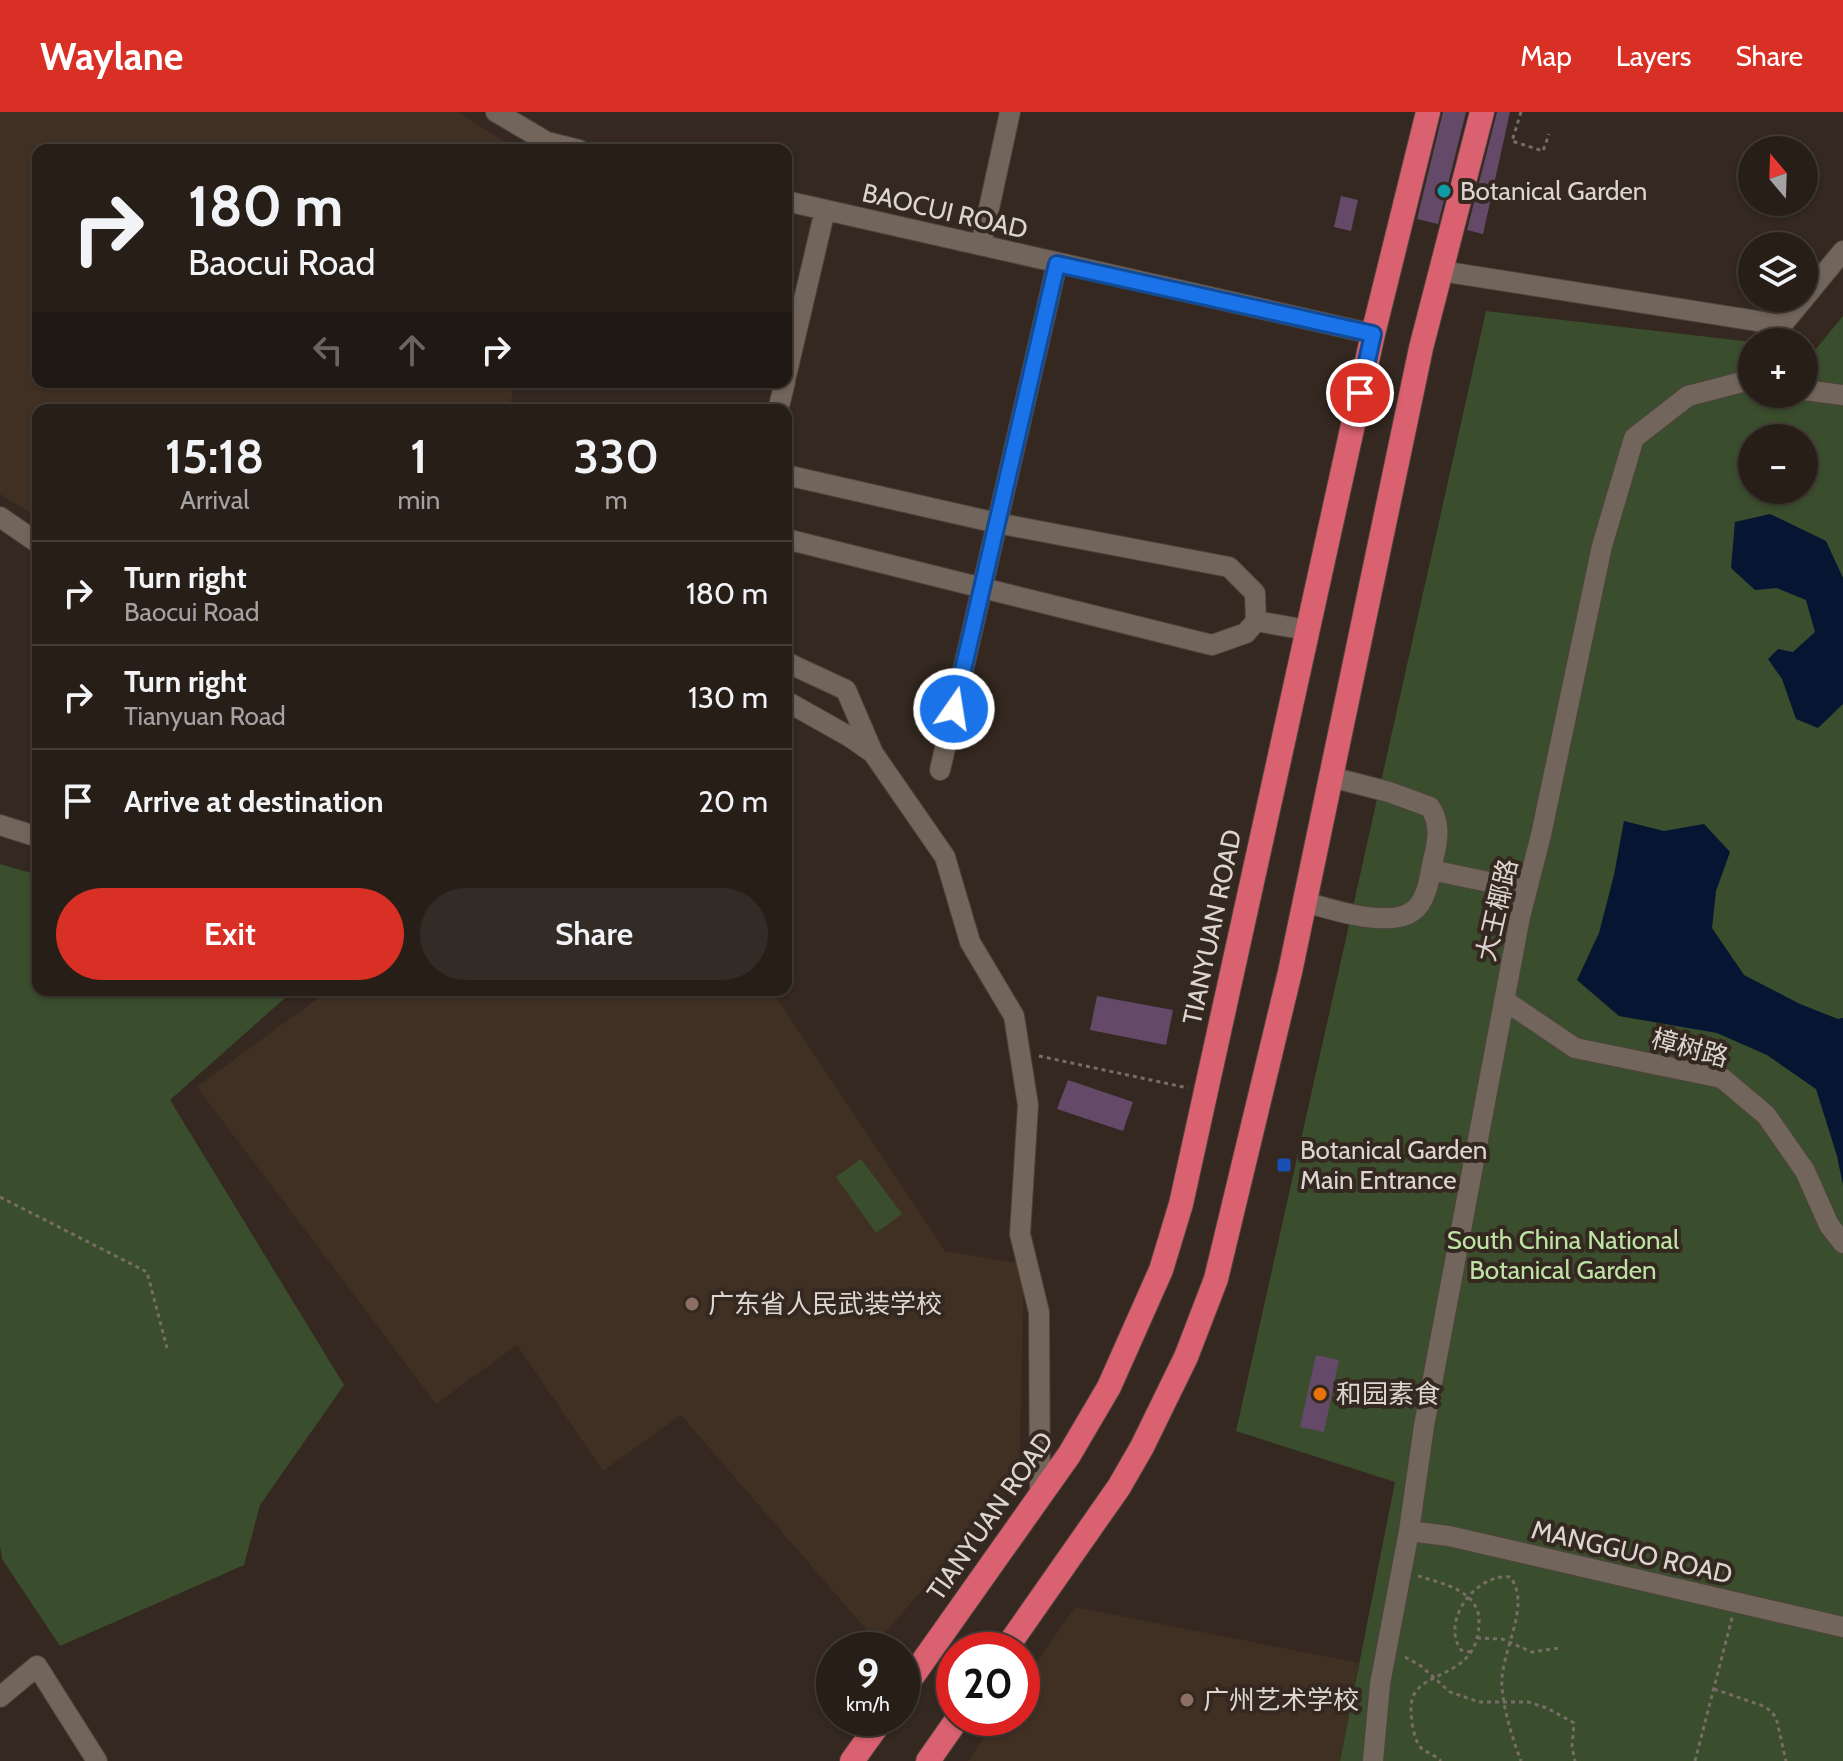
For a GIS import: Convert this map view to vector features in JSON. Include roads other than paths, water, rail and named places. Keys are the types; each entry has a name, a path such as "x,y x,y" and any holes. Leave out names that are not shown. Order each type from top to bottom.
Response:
{"highway":[{"name":"TIANYUAN ROAD","path":"920,1665 1069,1455 1109,1387 1161,1270 1181,1204 1373,334 1428,112"},
{"path":"1018,1632 1119,1487 1165,1404 1216,1279 1305,902 1421,348 1482,112"},
{"path":"852,1761 870,1736"},
{"path":"928,1761 945,1736"}],"street":[{"path":"496,112 555,144"},
{"path":"981,245 1010,112"},
{"name":"BAOCUI ROAD","path":"792,202 1373,334"},
{"path":"792,349 825,210"},
{"path":"1441,271 1782,325 1843,251"},
{"path":"940,770 1057,264"},
{"name":"大王椰路","path":"1373,1761 1380,1684 1409,1531 1424,1426 1504,1000 1602,546 1634,438 1688,396 1738,383"},
{"path":"1818,392 1843,395"},
{"path":"792,476 997,523 1229,567 1255,593 1256,621 1246,633 1212,645 792,540"},
{"path":"0,517 32,539"},
{"path":"1256,621 1307,630"},
{"path":"792,665 846,690 873,753 945,857 970,942 1014,1016 1028,1105 1020,1234 1039,1312 1040,1495"},
{"path":"792,704 873,753"},
{"path":"1305,902 1361,916 1396,917 1412,912 1420,903 1431,870 1438,824 1430,807 1389,792 1331,777"},
{"path":"0,825 32,835"},
{"path":"1431,870 1527,890"},
{"name":"樟树路","path":"1504,1000 1575,1048 1722,1078 1766,1115 1805,1171 1829,1225 1843,1243"},
{"name":"MANGGUO ROAD","path":"1409,1531 1449,1536 1843,1627"},
{"path":"0,1697 37,1666 97,1761"}],"water":[{"path":"1770,514 1826,541 1843,578 1843,704 1818,728 1796,719 1782,679 1768,659 1778,649 1793,652 1815,632 1806,600 1777,588 1755,590 1731,568 1735,522"},
{"path":"1624,821 1664,831 1704,824 1730,852 1716,891 1712,928 1744,975 1800,1004 1838,1019 1843,1018 1843,1185 1816,1089 1767,1055 1717,1033 1619,1016 1577,980 1599,933"}],"place":[{"name":"Botanical Garden","path":"1444,191"},
{"name":"Botanical Garden Main Entrance","path":"1284,1165"},
{"name":"广东省人民武装学校","path":"692,1304"},
{"name":"和园素食","path":"1320,1394"},
{"name":"广州艺术学校","path":"1187,1700"}],"park label":[{"name":"South China National Botanical Garden","path":"1563,1255"}]}
